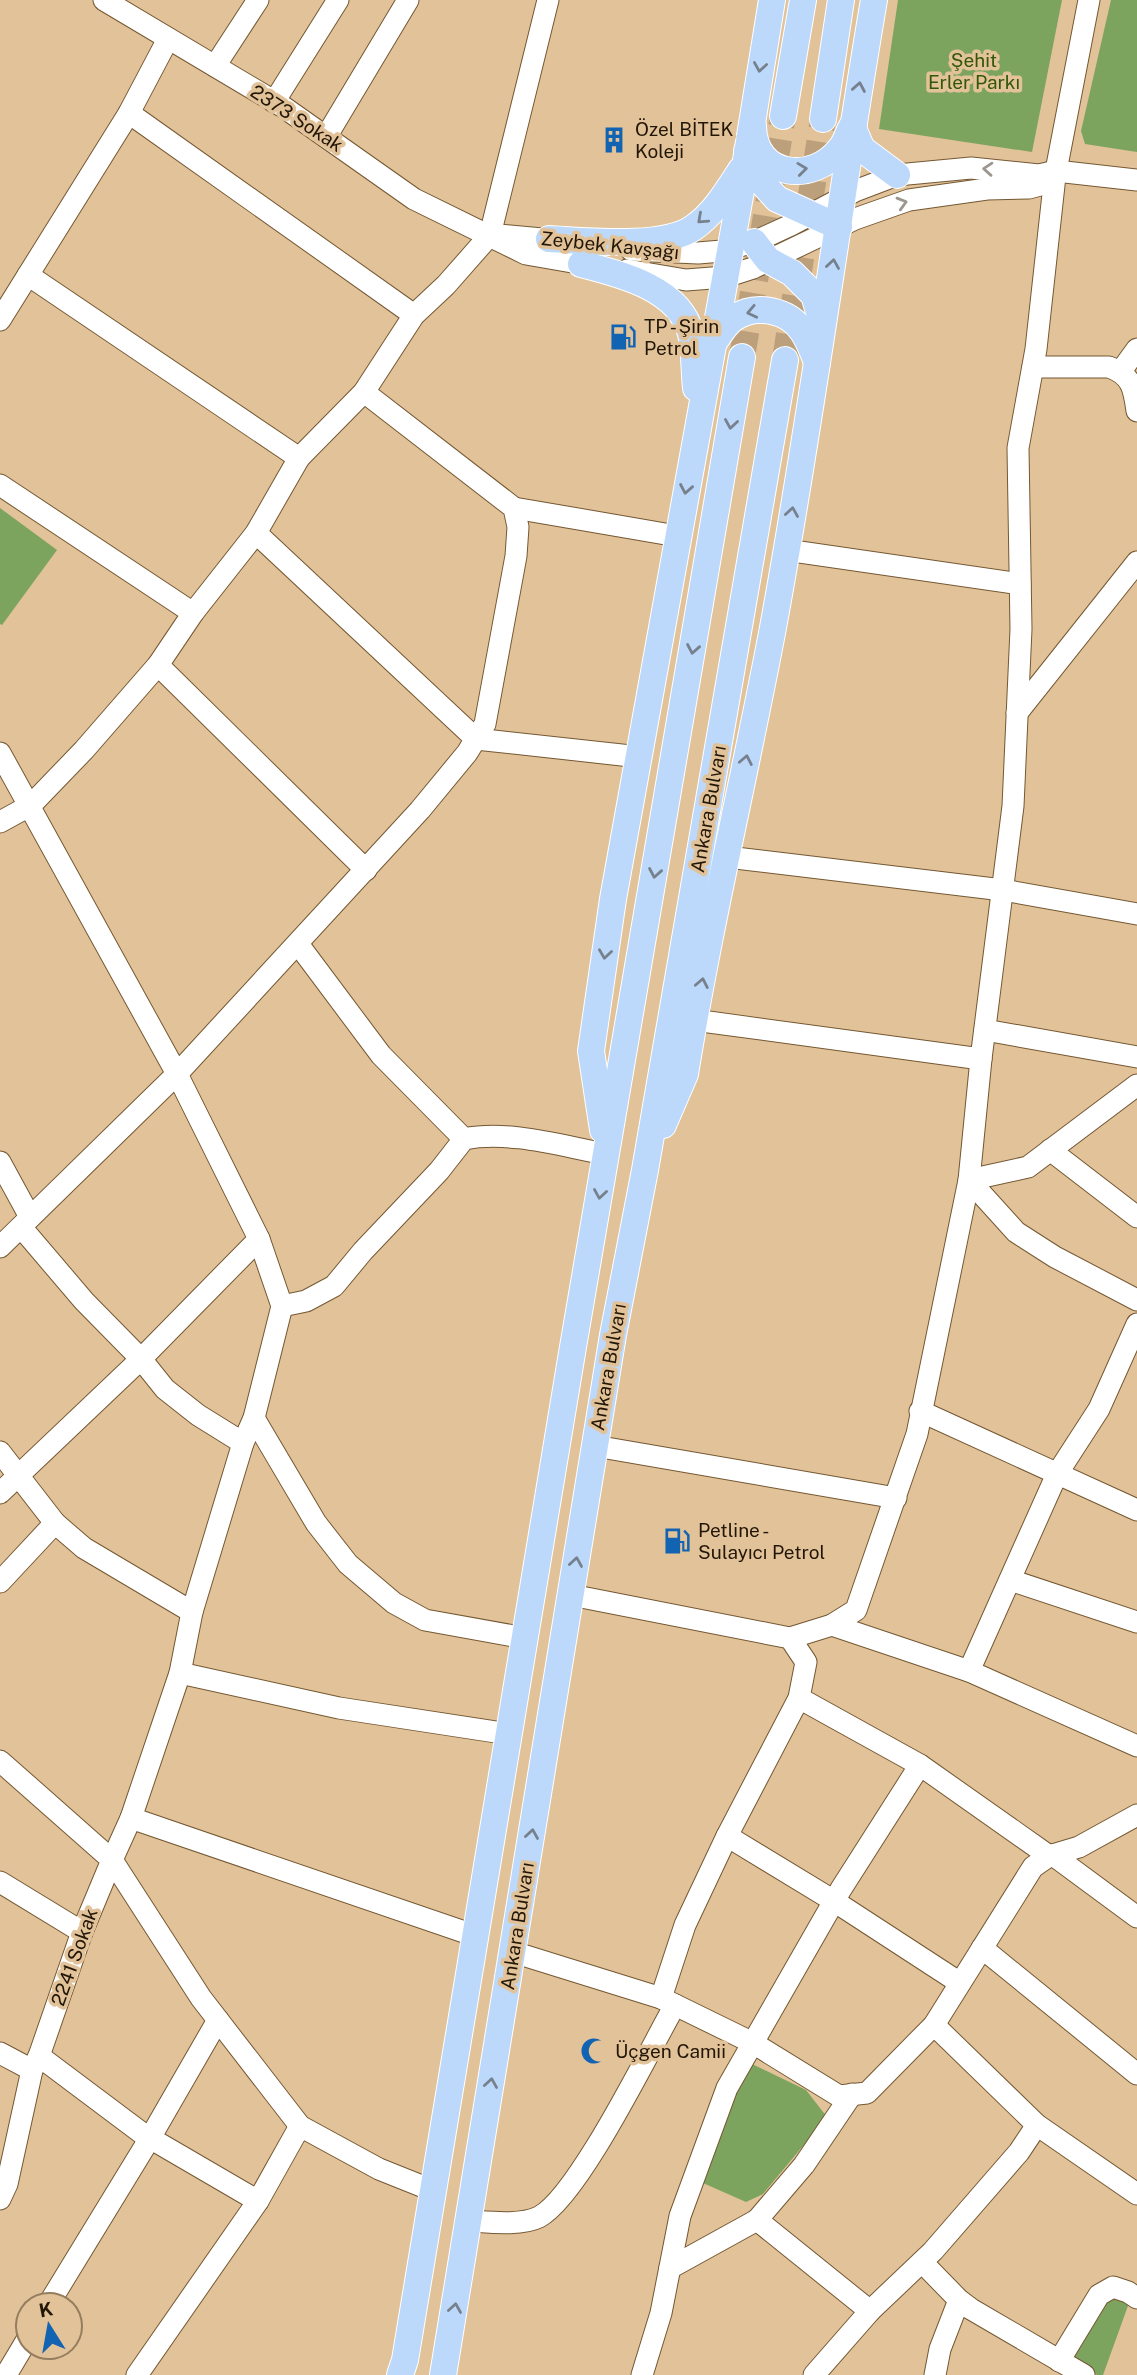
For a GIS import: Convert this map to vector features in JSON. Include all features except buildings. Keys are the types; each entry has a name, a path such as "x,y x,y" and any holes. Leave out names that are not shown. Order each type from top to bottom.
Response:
{"main road":[{"path":"607,1154 591,1051 617,873 725,277 751,250 746,158 772,0"},
{"path":"783,116 803,0"},
{"path":"823,119 841,0"},
{"path":"645,1170 685,1074 772,632 874,0"},
{"path":"753,111 753,134 761,155 773,167 780,169 801,170 823,163 841,149 852,126"},
{"path":"852,126 862,149 897,175"},
{"path":"746,158 762,184 777,199 839,227"},
{"path":"549,239 606,242 666,239 679,234 692,228 714,209 746,158"},
{"path":"751,250 792,273 814,295 823,327"},
{"path":"582,264 614,272 640,283 670,300 683,316 691,333 699,420"},
{"path":"713,345 733,318 753,311 772,310 781,313 803,330 817,362"},
{"name":"Ankara Bulvarı","path":"402,2370 742,357"},
{"name":"Ankara Bulvarı","path":"443,2375 613,1335 645,1170 785,360"}],"street":[{"name":"2373 Sokak","path":"104,0 274,102 415,199 526,254 686,281 725,277 751,250"},
{"path":"215,66 258,0"},
{"path":"274,102 338,0"},
{"path":"326,137 408,0"},
{"path":"0,822 31,805 84,750 158,665 193,613 256,533 299,458 364,392 414,315 446,285 490,235 548,0"},
{"path":"570,1595 789,1638 832,1625 856,1610 917,1434 969,1180 981,1059 1013,806 1021,629 1018,448 1033,367 1056,174 1089,0"},
{"path":"0,320 130,113 168,38"},
{"path":"130,113 414,315"},
{"path":"751,250 844,198 897,175 971,168 1137,180"},
{"path":"751,250 839,227 909,200 987,189 1029,188 1040,185 1056,174"},
{"name":"Zeybek Kavşağı","path":"490,235 671,253 751,250"},
{"path":"28,275 299,458"},
{"path":"1121,371 1137,349"},
{"path":"1033,367 1109,367 1121,371 1133,388 1137,411"},
{"path":"364,392 514,508 677,536"},
{"path":"0,485 193,613"},
{"path":"0,1247 177,1074 420,810 476,739 485,724 516,556 518,527 514,508"},
{"path":"256,533 476,739 640,757"},
{"path":"786,551 1020,584"},
{"path":"1017,713 1137,562"},
{"path":"158,665 366,870"},
{"path":"0,753 177,1074 259,1239 282,1306 306,1301 334,1286 363,1251 439,1171 464,1139 482,1135 512,1137 607,1154"},
{"path":"727,858 1003,890 1137,914"},
{"path":"298,944 382,1055 464,1139"},
{"path":"694,1020 981,1059"},
{"path":"985,1030 1137,1057"},
{"path":"969,1180 1028,1167 1137,1085"},
{"path":"1050,1150 1137,1217"},
{"path":"0,1162 25,1222 84,1301 141,1359 165,1389 198,1415 243,1443"},
{"path":"969,1180 1016,1232 1055,1257 1137,1300"},
{"path":"0,1493 141,1359 259,1239"},
{"name":"2241 Sokak","path":"0,2199 7,2184 10,2127 36,2063 82,1932 131,1818 180,1673 192,1612 243,1443 254,1418 282,1306"},
{"path":"969,1671 1057,1474 1099,1409 1137,1324"},
{"path":"920,1411 1137,1510"},
{"path":"254,1418 316,1523 348,1564 394,1603 425,1620 525,1638"},
{"path":"595,1446 895,1498"},
{"path":"0,1452 55,1523 85,1548 192,1612"},
{"path":"0,1582 55,1523"},
{"path":"1010,1580 1137,1622"},
{"path":"832,1625 969,1671 1137,1746"},
{"path":"469,2221 504,2223 538,2217 562,2197 597,2144 668,2001 685,1925 727,1836 799,1698 806,1662 789,1638"},
{"path":"180,1673 340,1707 509,1734"},
{"path":"799,1698 920,1765 1137,1917"},
{"path":"0,1761 111,1860 201,1998 300,2126 379,2169 434,2190"},
{"path":"642,2375 661,2313 680,2216 727,2088 834,1901 920,1765"},
{"path":"513,1952 668,2001 753,2043 838,2096 867,2093 934,2025 1033,1867 1051,1856 1079,1847 1137,1815"},
{"path":"131,1818 476,1936"},
{"path":"727,1836 834,1901 960,1983"},
{"path":"0,1882 82,1932"},
{"path":"982,1948 1137,2074"},
{"path":"57,2291 218,2020"},
{"path":"934,2025 1037,2125 1137,2194"},
{"path":"0,2053 36,2063 150,2138 258,2200"},
{"path":"670,2268 757,2220 804,2165 852,2094"},
{"path":"816,2374 870,2311 922,2262 1019,2152 1037,2125"},
{"path":"137,2375 258,2200 300,2126"},
{"path":"757,2220 870,2311"},
{"path":"922,2262 958,2300 1084,2375"},
{"path":"1059,2361 1099,2295 1113,2287 1137,2298"},
{"path":"935,2375 940,2349 958,2300"}],"green space":[{"name":"Şehit Erler Parkı","path":"898,0 1062,0 1032,152 879,129"},
{"path":"1111,0 1137,0 1137,152 1085,144 1081,131"},
{"path":"0,508 57,550 2,625 0,624"},
{"path":"750,2063 806,2090 827,2117 763,2194 746,2202 703,2183 727,2112"},
{"path":"1112,2295 1129,2303 1103,2375 1097,2375 1067,2357 1100,2299"}],"tunnel":[{"path":"742,357 783,116"},
{"path":"785,360 823,119"}],"place":[{"name":"Özel BİTEK Koleji","path":"614,140"},
{"name":"TP - Şirin Petrol","path":"623,337"},
{"name":"Petline - Sulayıcı Petrol","path":"677,1541"},
{"name":"Üçgen Camii","path":"594,2051"}]}
